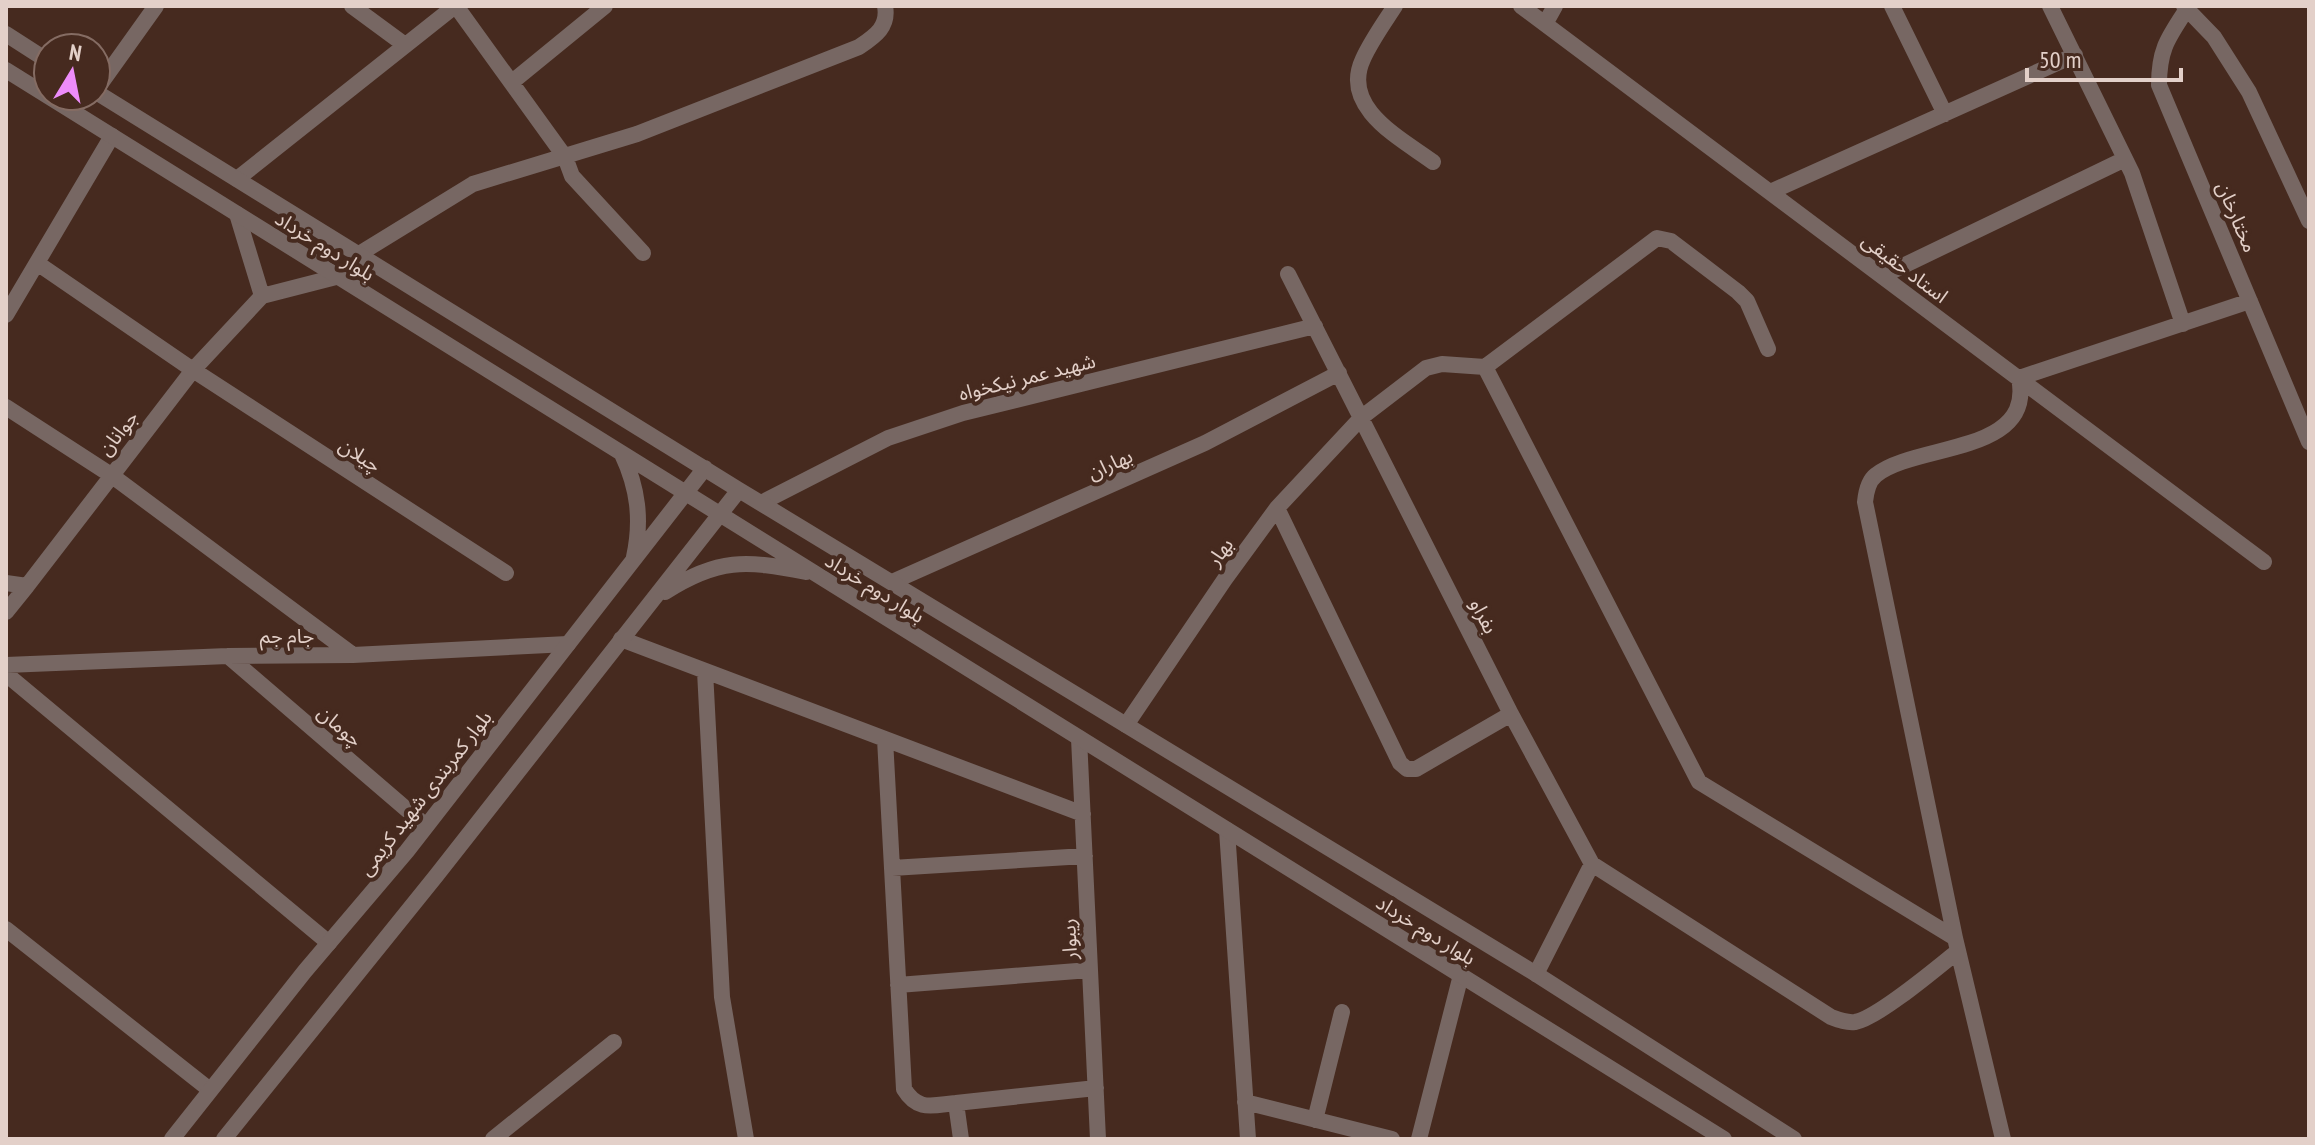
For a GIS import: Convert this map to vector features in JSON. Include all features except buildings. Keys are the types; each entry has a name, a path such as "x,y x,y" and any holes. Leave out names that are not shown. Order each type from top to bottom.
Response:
{"street":[{"path":"112,68 156,6"},
{"path":"352,6 405,45"},
{"path":"237,179 455,6 565,157 572,176 643,253"},
{"path":"512,82 605,6"},
{"path":"1395,6 1361,62 1361,100 1374,118 1433,162"},
{"name":"استاد حقیقی","path":"1521,6 2264,562"},
{"path":"1545,24 1555,6"},
{"path":"1892,6 1945,114"},
{"path":"2050,6 2125,159 2183,324"},
{"path":"359,254 473,184 637,134 859,47 880,32 886,22 886,8"},
{"path":"2186,8 2214,37 2249,92 2309,221"},
{"name":"مختارخان","path":"2186,8 2159,59 2159,85 2309,442"},
{"path":"6,34 32,51"},
{"path":"1770,192 2075,55"},
{"name":"بلوار دوم خرداد","path":"6,70 1722,1139"},
{"name":"بلوار دوم خرداد","path":"112,101 739,490 1536,974 1794,1139"},
{"path":"6,315 112,136"},
{"path":"1882,276 2125,159"},
{"path":"237,214 262,296 336,277"},
{"path":"1768,349 1747,301 1738,292 1671,241 1657,238 1485,367 1699,782 1956,944"},
{"name":"چیلان","path":"37,263 193,370 506,573"},
{"name":"بفراو","path":"1288,274 1511,714 1592,864"},
{"name":"جوانان","path":"6,612 193,370 262,296"},
{"path":"2003,1139 1956,944 1865,502 1867,488 1875,475 1892,467 1978,440 2006,425 2018,410 2022,395 2019,378 2250,301"},
{"name":"شهید عمر نیکخواه","path":"763,502 888,438 963,413 1315,326"},
{"name":"بهار","path":"1126,725 1277,508 1362,417 1426,368 1442,364 1485,367"},
{"name":"بهاران","path":"892,582 1205,443 1339,373"},
{"path":"542,404 562,381"},
{"path":"6,407 111,475 353,655"},
{"path":"622,454 633,477 637,497 639,525 633,560"},
{"name":"بلوار کمربندی شهید کریمی","path":"172,1139 426,826 705,468"},
{"path":"224,1139 436,876 739,490"},
{"path":"1277,508 1400,763 1407,769 1416,769 1511,714"},
{"path":"654,599 701,570 731,564 771,565 816,575"},
{"path":"6,583 27,586"},
{"path":"621,639 1083,814"},
{"name":"جام جم","path":"6,665 228,656 353,655 568,644"},
{"name":"چومان","path":"228,656 426,826"},
{"path":"705,671 722,997 746,1139"},
{"path":"6,674 329,943"},
{"name":"ریبوار","path":"1079,738 1098,1139"},
{"path":"885,739 904,1089 912,1101 920,1105 1096,1088"},
{"path":"1227,830 1248,1139"},
{"path":"892,868 1085,856"},
{"path":"1536,974 1592,864 1831,1017 1843,1021 1857,1022 1870,1016 1921,982 1956,944"},
{"path":"6,929 210,1090"},
{"path":"898,985 1090,970"},
{"path":"1419,1139 1461,975"},
{"path":"1315,1120 1342,1012"},
{"path":"493,1139 514,1133 614,1042"},
{"path":"1245,1102 1392,1139"},
{"path":"956,1103 961,1139"}]}
